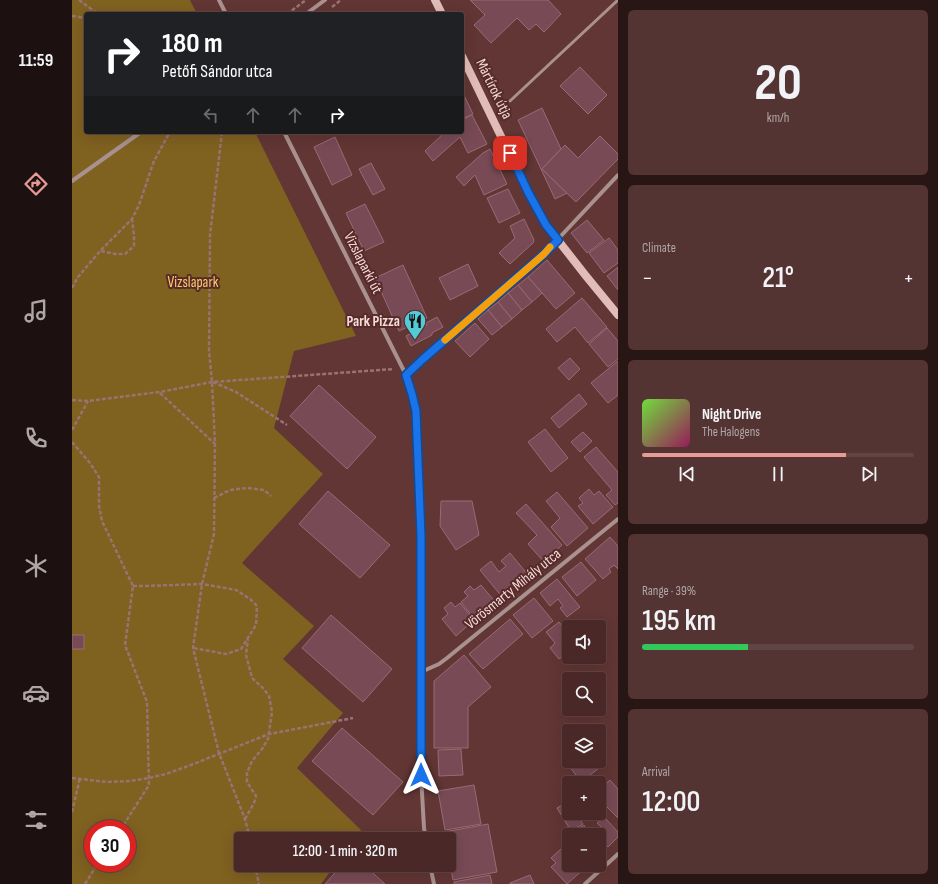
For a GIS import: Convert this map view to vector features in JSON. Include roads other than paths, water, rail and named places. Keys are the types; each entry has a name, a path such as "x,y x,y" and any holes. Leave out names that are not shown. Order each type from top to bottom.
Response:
{"street":[{"path":"219,0 225,12"},
{"path":"309,12 325,0"},
{"path":"435,0 441,12"},
{"name":"Mártírok útja","path":"464,60 528,192 546,225 618,315"},
{"path":"72,181 138,134"},
{"name":"Vizslaparki út","path":"285,134 406,375 416,411 421,536 421,775 425,832"},
{"path":"406,375 544,254 618,176"},
{"name":"Vörösmarty Mihály utca","path":"421,672 448,658 618,519"},
{"path":"585,884 618,854"},
{"path":"431,872 434,884"}],"lane":[{"path":"510,101 618,0"}],"place":[{"name":"Park Pizza","path":"415,340"}],"park label":[{"name":"Vizslapark","path":"193,282"}]}
